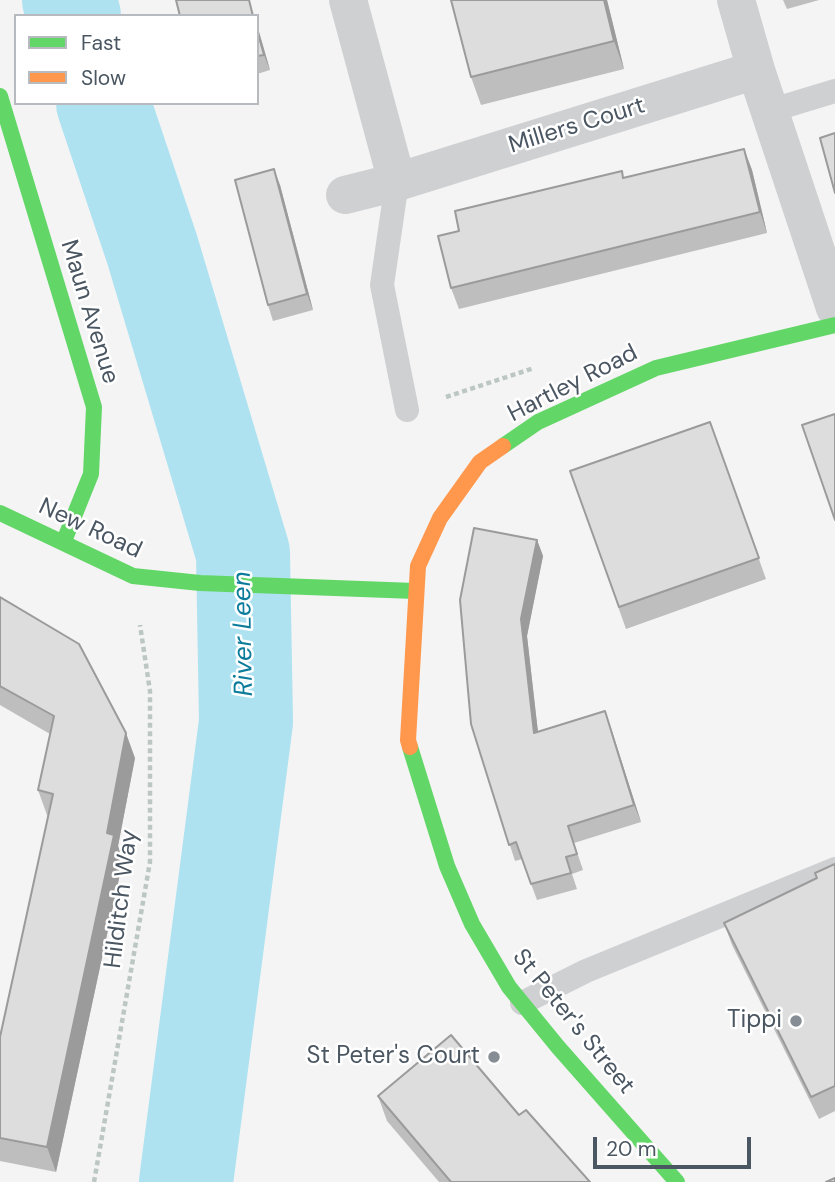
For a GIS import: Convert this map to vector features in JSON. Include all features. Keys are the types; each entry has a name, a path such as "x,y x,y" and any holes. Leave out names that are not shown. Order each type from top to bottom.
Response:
{"street":[{"path":"348,0 397,183"},
{"path":"736,0 769,111 835,308"},
{"name":"Millers Court","path":"345,195 397,183 756,70"},
{"name":"Maun Avenue","path":"0,96 94,407 91,474 64,541"},
{"name":"Hartley Road","path":"415,591 418,566 440,518 480,463 537,422 656,368 835,326"},
{"name":"New Road","path":"0,513 133,576 200,583 415,591"},
{"name":"St Peter's Street","path":"415,591 408,740 447,866 472,925 509,987 677,1182"}],"lane":[{"path":"769,111 835,91"},
{"path":"397,183 382,285 407,410"},
{"path":"522,1003 586,971 835,869"}],"path":[{"name":"Hilditch Way","path":"94,1182 150,862 150,691 133,576"}],"building":[{"path":"176,0 249,0 252,14 180,14"},
{"path":"451,0 604,0 614,41 471,77"},
{"path":"259,37 264,55 259,56"},
{"path":"835,133 835,193 820,138"},
{"path":"744,149 760,212 451,288 438,236 459,231 455,211 622,171 623,178"},
{"path":"274,169 307,294 268,305 235,180"},
{"path":"835,414 835,520 802,425"},
{"path":"710,422 759,558 619,607 570,471"},
{"path":"474,528 537,540 521,619 534,733 605,711 634,805 568,826 577,854 566,857 571,873 531,884 516,842 509,845 471,724 460,600"},
{"path":"0,597 79,644 126,733 107,833 114,835 47,1147 0,1138 0,1037 53,794 38,790 54,716 0,686"},
{"path":"835,864 835,1086 811,1097 724,923 817,878 815,873"},
{"path":"451,1035 519,1115 526,1110 590,1182 451,1182 378,1096"}],"waterway":[{"name":"River Leen","path":"69,0 73,14"},
{"name":"River Leen","path":"104,105 152,249 243,553 246,722 186,1182"}],"traffic: fast":[{"path":"0,96 94,407 91,474 64,541"},
{"path":"503,446 538,422 656,368 835,325"},
{"path":"0,513 133,576 200,583 415,591"},
{"path":"410,747 447,866 472,924 509,987 677,1182"}],"traffic: slow":[{"path":"410,747 408,740 418,566 440,518 480,462 503,446"}],"place":[{"name":"Tippi","path":"796,1021"},
{"name":"St Peter's Court","path":"494,1057"}]}
